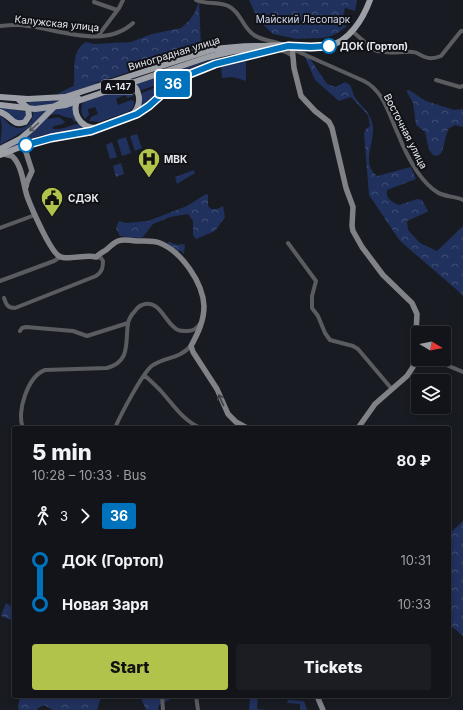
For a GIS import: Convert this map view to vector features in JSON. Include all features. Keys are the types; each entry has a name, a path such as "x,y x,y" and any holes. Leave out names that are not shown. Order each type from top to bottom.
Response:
{"main road":[{"name":"Виноградная улица","path":"0,97 15,99 56,99 65,97 211,50 239,46 330,46 344,39 352,31 362,18 370,0"},
{"name":"А-147","path":"1,153 51,138 91,131 127,118 141,112 170,87 185,76 198,70 235,58 291,47"},
{"name":"А-147","path":"0,105 35,109 66,105 208,57 234,51 291,47"},
{"name":"А-147","path":"113,81 121,80 128,82 134,86 138,93 138,108 127,118"},
{"name":"А-147","path":"88,90 81,94 77,100 75,107 76,115 86,126 94,128 101,127"},
{"name":"А-147","path":"1,153 33,128 55,106 88,90"},
{"path":"0,112 6,113 14,123 19,124 25,122 29,116 28,108 24,103 15,99"}],"street":[{"path":"98,36 123,0"},
{"path":"196,0 210,4 226,5 238,14 254,36 291,47 301,96 315,111 329,122 332,128 346,188 353,207 353,231 362,247 383,275 412,303 416,310 418,326"},
{"path":"94,2 117,10"},
{"name":"Калужская улица","path":"0,26 28,25 72,34 98,36 114,34 127,29 133,23"},
{"path":"352,31 374,50 390,53 414,52 430,58 441,56 460,31 463,31"},
{"name":"Восточная улица","path":"291,47 364,81 374,88 389,111 398,134 416,171 429,187 440,194 463,200"},
{"path":"275,50 286,52 293,56"},
{"path":"436,80 460,87 463,86"},
{"path":"24,146 32,168 32,173 25,189"},
{"path":"1,153 10,155 14,158 22,175 25,189 36,215 49,241 60,257"},
{"path":"22,175 29,177"},
{"path":"0,228 36,215"},
{"path":"96,256 119,240 153,241 167,247 186,264 194,275 204,305 201,326 191,346 180,356 158,362 151,366 144,375 116,426"},
{"path":"288,243 316,281 312,296 312,308 318,316 330,340 353,346 358,349 391,388"},
{"path":"0,281 54,261 60,257 65,258 88,255 96,256 101,258 103,261 101,273 96,276 15,308 10,308 7,306 4,298"},
{"path":"23,426 21,417 24,398 26,391 37,374 45,370 108,368 116,365 123,358 126,348 128,323 140,305 146,303 158,308 177,330 187,331 196,329 203,317"},
{"path":"20,331 22,328 26,327 73,331 87,336 128,323"},
{"path":"191,346 193,352 216,389 228,414 236,422 243,426"},
{"path":"359,426 375,404 410,372 412,366"},
{"path":"449,366 463,372"},
{"path":"144,375 160,389 186,420 196,426"},
{"path":"162,698 163,710"},
{"path":"196,698 198,710"},
{"path":"318,698 323,710"}],"green space":[{"path":"199,0 201,48 99,82 79,83 74,85 74,67 76,56 78,50 86,42 94,44 131,42 152,34 181,28 189,21 195,12"},
{"name":"Майский Лесопарк","path":"249,0 357,0 355,11 345,8 341,24 347,26 341,31 329,37 297,39 273,34 258,20"},
{"path":"297,39 327,84 336,87 345,82 350,85 355,97 369,115 373,127 369,153 372,171 377,176 411,167 416,179 387,190 388,198 394,203 399,205 417,199 422,200 428,211 407,221 408,230 420,243 437,251 463,226 463,296 400,241 369,195 364,133 370,126 368,115 351,97 339,101 315,80"},
{"path":"220,56 189,69 175,79 145,106 139,109 142,93 170,81 168,74"},
{"path":"246,59 246,81 233,77 222,78 221,67"},
{"path":"161,74 162,81 159,84 142,90 137,86 136,82"},
{"path":"79,83 100,83 74,93 59,95 59,93"},
{"path":"128,86 134,92 133,96 128,98 125,95 116,99 118,105 131,100 134,101 132,109 128,112 99,122 89,121 91,117 98,114 95,107 88,109 89,115 85,119 83,117 81,111 83,102"},
{"path":"407,90 426,101 454,110 463,109 463,127 455,125 448,129 442,152 438,156 433,155 429,150 425,132 416,125 413,103"},
{"path":"61,100 24,131 0,145 2,127 0,116 12,126 20,128 29,124 33,117 32,110 28,102"},
{"path":"75,103 77,121 74,122 72,118 55,114 49,116 48,119 59,117 65,122 52,128 58,129 81,123 89,128 39,136 0,154 54,109"},
{"path":"0,107 26,112 26,115 20,122 0,109"},
{"path":"137,134 142,148 135,151 130,136"},
{"path":"126,137 131,153 122,156 117,140"},
{"path":"112,142 117,157 110,159 106,145"},
{"path":"121,163 124,174 116,177 113,166"},
{"path":"194,170 195,173 177,184 175,177"},
{"path":"206,194 208,195 208,206 211,209 217,209 223,206 225,217 215,231 196,239 193,235 193,221 188,214 170,217 153,224 143,237 139,238 120,236 116,228 119,221 126,223 148,221 187,206"},
{"path":"168,242 178,245 185,245 184,254 181,251 176,250 177,248 175,249 168,244"},
{"path":"463,521 463,636 451,626 451,532"},
{"path":"6,603 12,607 12,620 1,616"},
{"path":"20,698 101,698 97,710 53,710 44,705 37,710 19,710"},
{"path":"141,698 173,698 159,705 158,710 146,710"},
{"path":"250,698 258,698 257,709 267,710 249,710"},
{"path":"288,700 304,701 307,710 300,710 300,704 287,703"}],"bus line":[{"name":"36","path":"26,145 51,138 91,131 137,114 149,106 176,81 198,70 215,64 288,46 329,46"}],"place":[{"name":"ДОК (Гортоп)","path":"329,46"},
{"name":"МВК","path":"149,178"},
{"name":"СДЭК","path":"52,218"}]}
